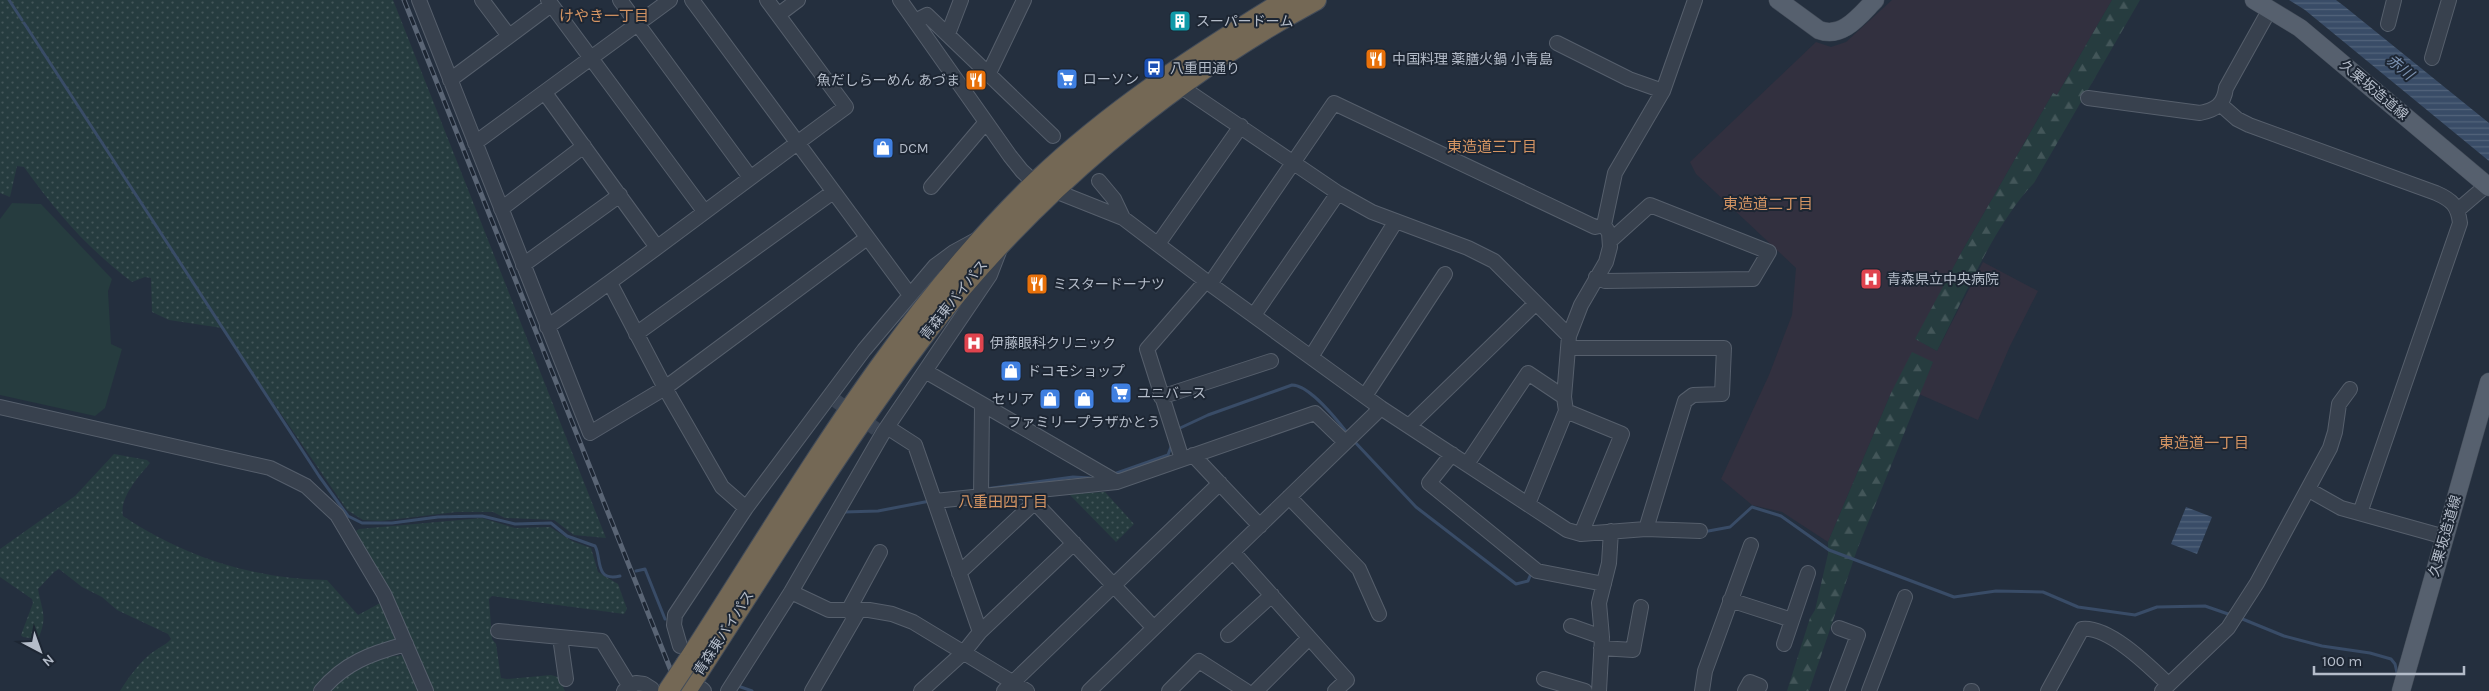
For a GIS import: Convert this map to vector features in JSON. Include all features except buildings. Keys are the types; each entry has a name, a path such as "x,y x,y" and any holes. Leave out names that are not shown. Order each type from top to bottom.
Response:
{"highway":[{"name":"青森東バイパス","path":"660,690 692,677 853,406 917,317 992,240 1035,183 1097,129 1161,80 1286,0"},
{"name":"青森東バイパス","path":"992,240 1054,192 1147,111 1180,86 1231,50 1316,0"}],"main road":[{"path":"1778,0 1827,33 1835,33 1845,28 1875,0"},
{"name":"久栗坂造道線","path":"2254,0 2300,28 2328,50 2488,186"},
{"name":"久栗坂造道線","path":"2401,691 2489,382"}],"street":[{"path":"419,0 590,433 665,388 867,238"},
{"path":"482,0 509,36"},
{"path":"620,0 750,177"},
{"path":"475,142 670,0"},
{"path":"692,0 910,295"},
{"path":"547,326 610,283 656,246 846,106 767,0"},
{"path":"778,15 798,0"},
{"path":"900,0 1022,171 1035,183 1123,218 1381,408 1567,530 1581,534 1611,530 1646,529 1700,531"},
{"path":"948,34 961,0"},
{"path":"988,75 1024,0"},
{"path":"1528,504 1565,404 1569,342 1581,305 1606,262 1610,241 1609,233 1604,225 1615,173 1663,91 1695,0"},
{"path":"2388,24 2394,0"},
{"path":"2432,58 2449,0"},
{"path":"450,80 509,36 550,2 704,211"},
{"path":"2088,98 2200,112 2214,110 2225,97 2226,88 2270,9"},
{"path":"915,21 927,15 1053,136"},
{"path":"1556,43 1629,79 1663,91"},
{"path":"1180,86 1338,193 1372,212 1468,248 1494,261 1536,303 1569,342 1724,348 1722,394 1693,395 1685,401 1646,529"},
{"path":"545,92 656,246"},
{"path":"1260,526 1220,483 1188,457 1160,396 1146,349 1208,282 1294,163 1334,102 1595,227 1604,225"},
{"path":"2220,104 2237,119 2249,125 2436,193 2449,199 2459,209 2460,223 2360,512"},
{"path":"931,187 986,122"},
{"path":"1158,244 1241,126"},
{"path":"501,209 584,146"},
{"path":"1099,181 1114,199 1123,218"},
{"path":"2459,209 2488,186"},
{"path":"636,334 833,192"},
{"path":"1254,315 1338,193"},
{"path":"523,265 620,195"},
{"path":"1596,277 1605,281 1753,280 1769,252 1650,205 1610,241"},
{"path":"1311,357 1396,221"},
{"path":"692,677 674,625 675,615 746,508 833,399 864,350 943,258 992,240 998,259 990,275 925,371 882,430 791,592 728,691"},
{"path":"1365,396 1445,274"},
{"path":"610,283 665,388 722,487 746,508"},
{"path":"1409,426 1536,303"},
{"path":"1160,396 1271,361"},
{"path":"925,371 982,406 1117,482"},
{"path":"1467,464 1528,373 1565,404 1622,434 1581,534"},
{"path":"2048,691 2082,629 2091,628 2135,652 2165,688 2228,628 2257,583 2309,490 2335,432 2339,404 2350,389"},
{"path":"980,497 982,406"},
{"path":"0,407 261,465 280,472 306,486 326,503 342,523 373,573 426,691"},
{"path":"1089,691 1381,408"},
{"path":"936,501 980,497 1030,497 1117,482 1315,413 1346,442"},
{"path":"882,430 915,445 980,632"},
{"path":"1452,454 1429,483 1537,571 1604,584"},
{"path":"1004,691 1220,483"},
{"path":"2309,490 2341,508 2445,538"},
{"path":"1030,497 1154,628"},
{"path":"959,573 1030,497"},
{"path":"1289,497 1359,569 1379,614"},
{"path":"1598,691 1601,643 1599,603 1609,563 1611,530"},
{"path":"921,691 964,652 980,632 1074,543"},
{"path":"1702,691 1704,671 1751,545"},
{"path":"812,691 854,610 880,552"},
{"path":"1233,552 1347,680 1335,691"},
{"path":"1784,644 1808,573"},
{"path":"791,592 829,610 854,610 892,614 913,622 1014,681 1027,691"},
{"path":"1228,635 1272,595"},
{"path":"1868,691 1905,597"},
{"path":"1730,600 1792,620"},
{"path":"1570,626 1601,643 1633,650 1641,607"},
{"path":"1838,691 1858,635 1840,628"},
{"path":"498,631 605,643 627,688 640,683 660,690"},
{"path":"560,637 566,679"},
{"path":"1256,691 1309,638"},
{"path":"321,691 349,665 385,650 406,644"},
{"path":"1169,691 1199,661 1246,691"},
{"path":"1544,679 1585,691"},
{"path":"1745,691 1750,682 1760,686"}],"shaded area":[{"name":"青森県立中央病院","path":"1892,0 2112,0 2057,95 2053,93 1961,253 1916,339 1937,351 1983,262 2038,291 2010,346 1978,420 1919,394 1933,362 1891,393 1828,542 1782,512 1752,505 1721,479 1769,375 1792,315 1796,268 1696,174 1690,162 1816,42 1831,47 1846,42"}],"green space":[{"path":"0,0 393,0 606,538 574,535 554,520 505,518 493,512 456,512 381,521 363,520 347,510 222,328 169,320 152,312 151,278 145,277 132,282 115,269 73,229 24,167 17,166 10,197 0,193"},
{"path":"2112,0 2140,0 2034,183 2006,219 1993,240 1937,351 1915,339 1961,253 2053,93 2057,95"},
{"path":"12,203 41,204 112,279 108,291 111,344 122,349 105,408 95,416 0,395 0,219"},
{"path":"1912,352 1933,362 1857,550 1809,691 1787,691 1810,618 1815,610 1828,554 1828,542 1891,393"},
{"path":"114,454 147,460 150,463 127,495 124,502 123,516 170,543 220,563 273,575 327,580 358,615 380,603 397,638 318,691 120,691 144,660 171,639 168,634 117,610 102,597 82,587 59,569 38,589 43,625 38,639 23,637 21,635 33,603 32,599 0,577 0,549 75,496"},
{"path":"1105,492 1134,524 1116,542 1069,494"},
{"path":"482,518 515,528 550,527 572,541 591,548 598,572 618,584 627,609 624,614 492,596 489,599 492,639 496,644 501,678 551,675 558,677 565,691 434,691 395,603 356,531 359,529"},
{"path":"403,655 420,691 327,691 361,666 380,659"}],"water":[{"name":"赤川","path":"2289,0 2336,0 2344,6 2489,123 2489,161 2305,10"},
{"path":"2186,507 2212,517 2197,554 2171,544"}],"waterway":[{"path":"9,0 22,20"},
{"path":"24,23 319,476 348,516 362,523 392,523 438,517 482,516 515,524 551,523 567,536 595,546 600,568 606,576 620,576"},
{"path":"1178,429 1208,415 1292,385 1307,391 1315,397 1349,435"},
{"path":"1353,440 1416,507 1516,584 1528,581 1532,571"},
{"path":"1114,474 1168,455 1172,444"},
{"path":"985,489 1073,477 1090,478"},
{"path":"844,512 878,511 930,501"},
{"path":"1703,532 1730,527 1752,507 1781,516 1829,550 1954,597 1996,591 2043,592 2078,607 2135,615 2157,607 2205,606 2231,615"},
{"path":"636,571 645,569 665,619"},
{"path":"2240,618 2284,636 2322,646 2370,653 2391,659 2395,664 2398,677"},
{"path":"738,686 752,691"}],"tunnel":[{"path":"836,401 876,429"}],"railway":[{"path":"404,0 679,691"}],"place":[{"name":"スーパードーム","path":"1180,21"},
{"name":"中国料理 薬膳火鍋 小青島","path":"1376,59"},
{"name":"八重田通り","path":"1154,68"},
{"name":"ローソン","path":"1067,79"},
{"name":"魚だしらーめん あづま","path":"976,80"},
{"name":"DCM","path":"883,148"},
{"name":"青森県立中央病院","path":"1871,279"},
{"name":"ミスタードーナツ","path":"1037,284"},
{"name":"伊藤眼科クリニック","path":"974,343"},
{"name":"ドコモショップ","path":"1011,371"},
{"name":"ユニバース","path":"1121,393"},
{"name":"セリア","path":"1050,399"},
{"name":"ファミリープラザかとう","path":"1084,399"}],"district":[{"name":"けやき一丁目","path":"604,16"},
{"name":"東造道三丁目","path":"1492,147"},
{"name":"東造道二丁目","path":"1768,204"},
{"name":"東造道一丁目","path":"2204,443"},
{"name":"八重田四丁目","path":"1003,502"}]}
